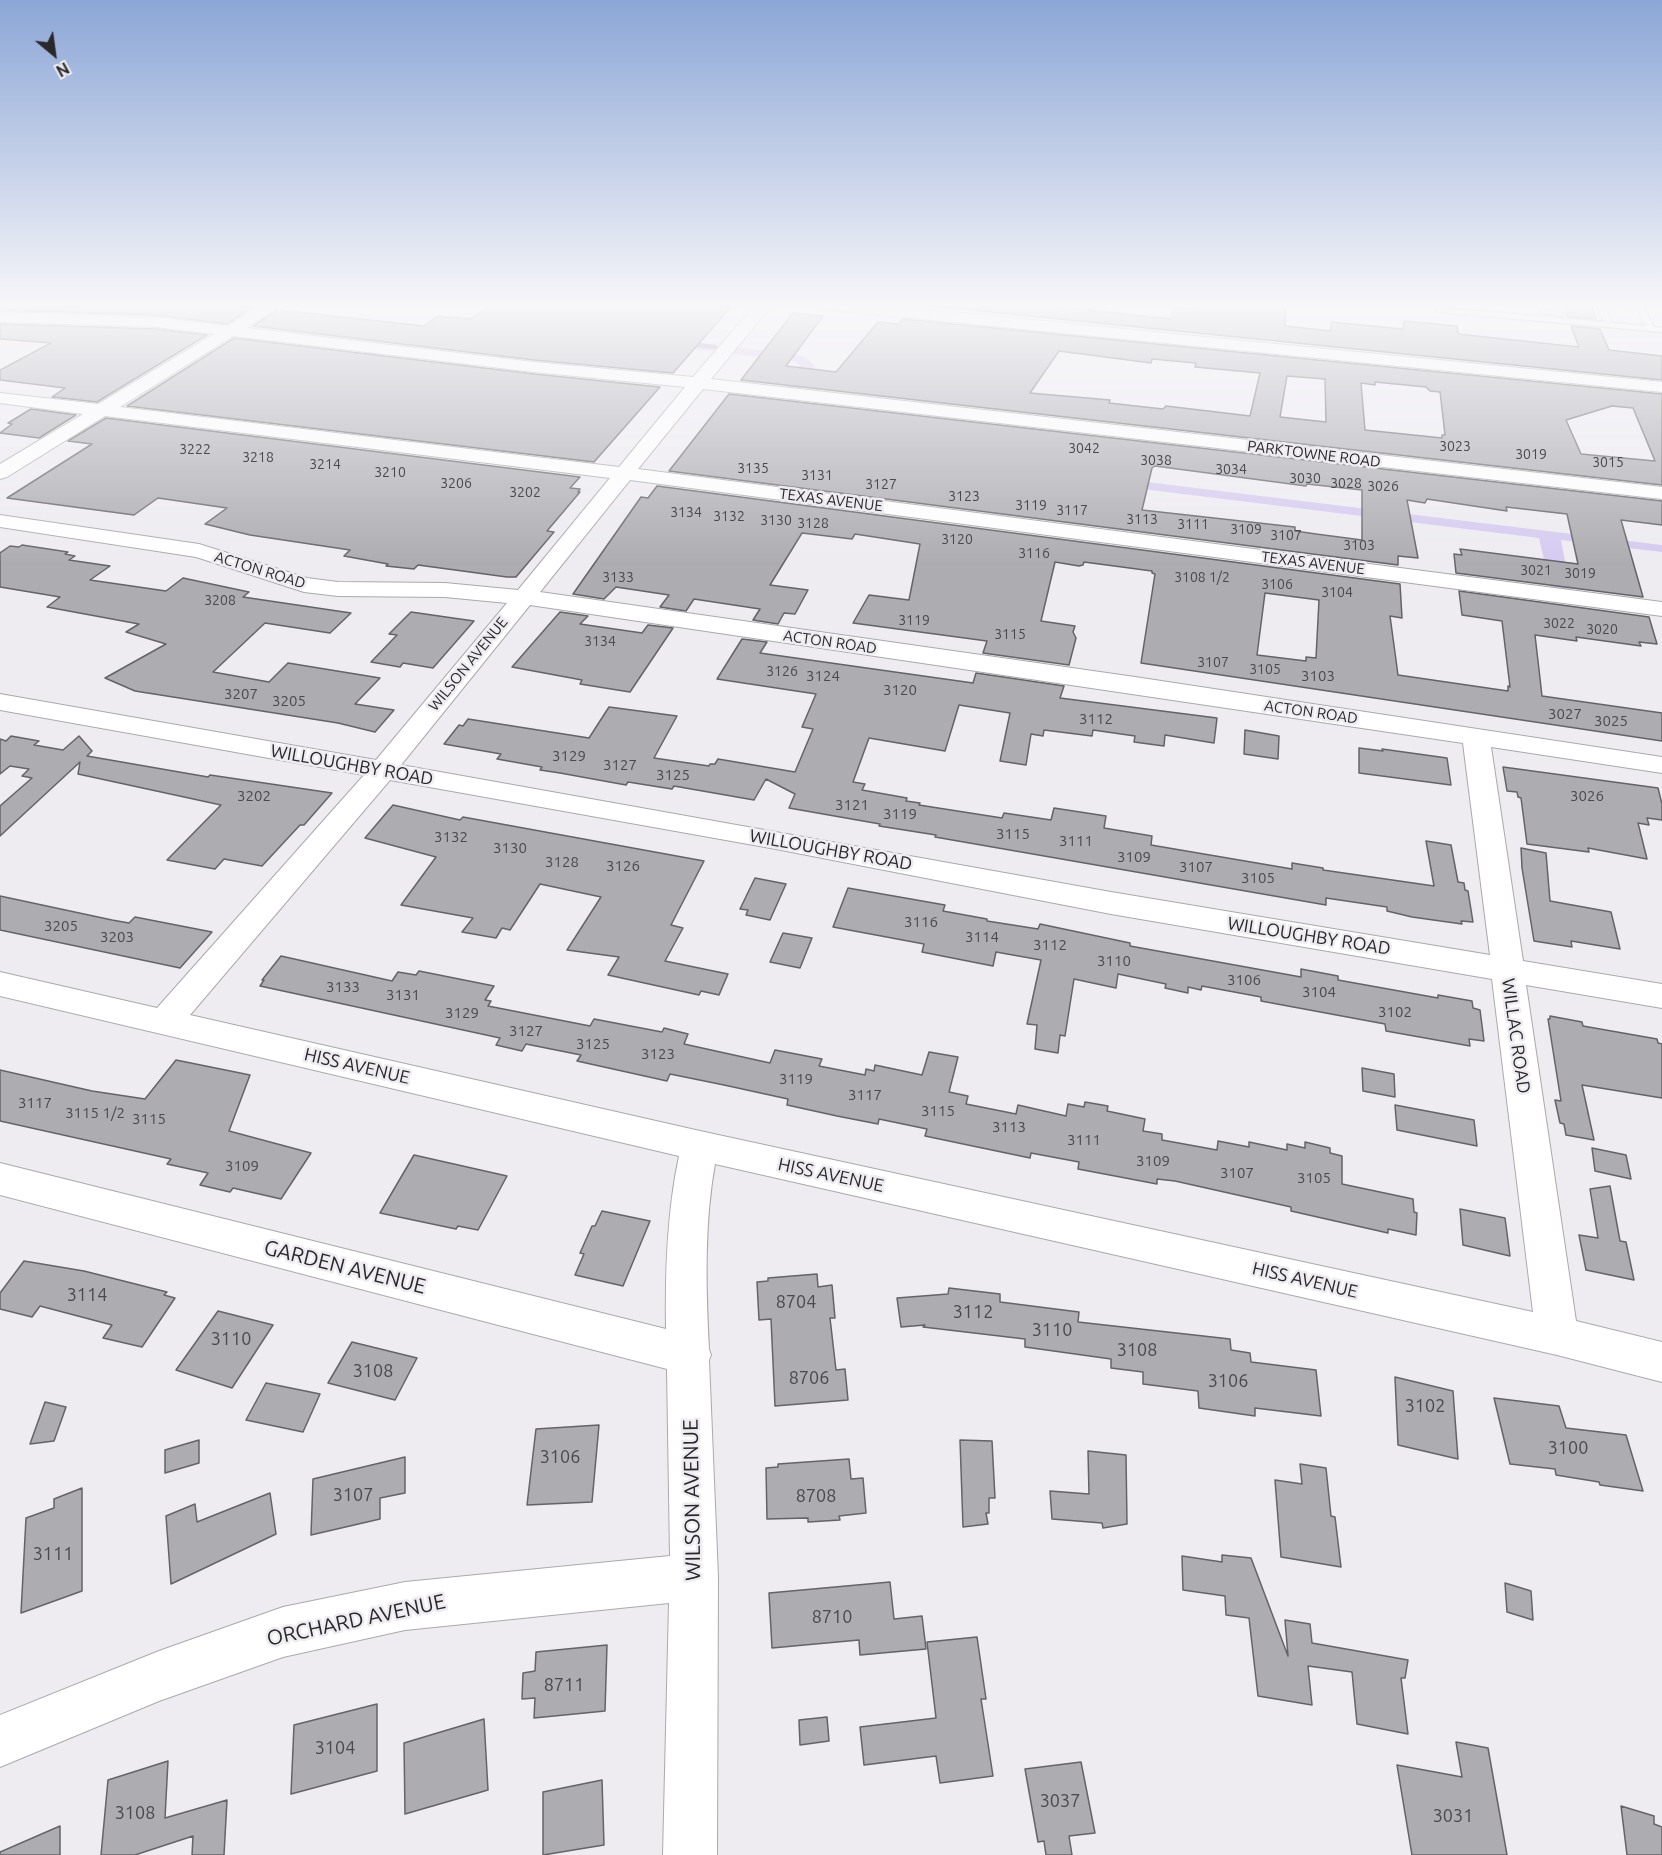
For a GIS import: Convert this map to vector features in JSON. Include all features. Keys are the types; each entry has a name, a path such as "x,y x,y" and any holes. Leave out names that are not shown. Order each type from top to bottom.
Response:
{"street":[{"path":"0,473 133,391"},
{"name":"WILSON AVENUE","path":"166,1020 383,770 692,391"},
{"name":"PARKTOWNE ROAD","path":"764,391 1662,493"},
{"name":"TEXAS AVENUE","path":"0,398 623,474 1662,609"},
{"name":"ACTON ROAD","path":"0,521 199,551 304,585 346,589 445,590 523,597 1662,765"},
{"name":"WILLOUGHBY ROAD","path":"0,702 776,840 1111,903 1662,996"},
{"name":"WILLAC ROAD","path":"1476,736 1557,1336"},
{"name":"HISS AVENUE","path":"0,984 166,1020 700,1146 1557,1336 1662,1362"},
{"name":"WILSON AVENUE","path":"690,1855 694,1577 690,1355 686,1295 692,1186 700,1146"},
{"name":"GARDEN AVENUE","path":"0,1179 690,1355"},
{"name":"ORCHARD AVENUE","path":"0,1741 159,1676 283,1632 405,1606 694,1577"}],"shaded area":[{"path":"787,391 800,391 799,401 783,430 795,439 1662,545 1662,552 1561,540 1571,593 1551,590 1539,538 763,442 792,401"}],"building":[{"path":"61,391 116,391 97,402 52,397"},
{"path":"151,391 657,391 594,462 127,406"},
{"path":"834,391 1032,391 1030,393 1110,400 1109,403 1163,409 1166,406 1250,416 1256,391 1285,391 1280,417 1326,422 1325,391 1362,391 1365,430 1442,438 1442,435 1445,435 1440,392 1430,391 1627,391 1662,394 1662,485","holes":["1612,406 1633,408 1655,461 1581,454 1566,420"]},
{"path":"729,394 1662,501 1662,525 1621,520 1643,597 1456,573 1454,554 1462,555 1460,549 1578,564 1567,514 1506,507 1507,511 1427,499 1425,503 1407,500 1418,558 1398,556 1398,565 669,471","holes":["1155,466 1306,486 1307,484 1362,490 1362,540 1295,531 1295,527 1142,510 1152,468"]},
{"path":"31,409 76,415 39,438 0,433 12,424 8,423"},
{"path":"106,418 580,477 570,488 580,489 578,492 580,492 547,531 554,532 516,577 418,565 414,569 386,566 388,564 344,556 350,550 250,535 205,524 227,508 158,498 134,515 7,498 92,444 68,441"},
{"path":"657,486 1400,584 1402,618 1390,616 1398,675 1508,691 1508,686 1510,687 1502,621 1462,615 1459,591 1649,617 1657,644 1639,642 1641,646 1576,637 1577,641 1535,635 1542,696 1662,713 1662,741 1141,663 1155,574 1152,571 1084,562 1079,566 1055,562 1041,621 1075,626 1073,632 1076,638 1069,665 983,653 987,641 853,623 869,595 909,600 920,544 855,534 852,539 802,533 770,585 808,590 795,614 784,613 778,624 753,620 760,609 694,599 686,611 660,607 669,595 616,587 604,599 573,594 641,497 648,498","holes":["1265,593 1319,600 1316,658 1306,657 1306,661 1257,655"]},
{"path":"22,545 68,552 65,554 75,556 69,560 110,566 90,580 166,591 183,578 249,592 243,597 351,613 330,633 265,623 213,672 269,682 288,663 380,678 355,704 394,710 375,732 338,723 135,691 105,678 166,644 126,632 139,624 47,607 60,597 0,587 0,553 10,546"},
{"path":"411,612 474,621 433,668 403,663 400,667 371,662 397,635 389,634"},
{"path":"560,612 588,616 580,624 642,633 648,625 673,628 630,692 580,684 582,680 512,667"},
{"path":"742,639 767,642 760,653 973,683 976,673 1064,686 1060,698 1217,718 1214,743 1165,735 1164,746 1134,742 1135,736 1093,730 1092,736 1044,730 1043,736 1031,734 1026,765 1000,761 1010,713 959,705 945,751 869,738 853,782 865,784 862,790 907,798 906,801 920,803 919,805 1002,818 1004,813 1051,820 1054,808 1106,816 1104,828 1152,836 1151,845 1292,869 1292,863 1323,868 1323,870 1434,886 1426,841 1451,845 1458,882 1464,883 1465,890 1468,891 1473,922 1461,921 1462,924 1412,917 1387,911 1387,907 1326,898 1326,905 935,837 936,835 789,808 795,794 766,779 754,800 674,786 672,789 628,782 626,785 540,770 542,767 497,759 501,754 444,744 459,725 463,726 468,719 589,738 609,707 677,716 654,758 709,766 715,764 718,759 795,772 813,729 802,727 816,694 717,679"},
{"path":"1245,730 1279,736 1278,759 1244,754"},
{"path":"11,736 39,741 34,745 63,750 79,736 92,751 87,756 208,777 210,775 332,793 304,825 300,825 262,866 224,859 215,869 167,860 221,805 78,774 80,762 0,836 0,806 32,778 22,776 29,769 10,766 0,774 0,739 6,741"},
{"path":"1359,748 1447,758 1451,785 1359,773"},
{"path":"1503,767 1658,788 1662,804 1662,820 1647,818 1649,825 1638,823 1647,859 1588,848 1589,852 1527,844 1521,798 1518,797 1517,792 1507,791"},
{"path":"393,805 460,820 463,817 704,861 671,925 683,928 665,961 728,974 719,995 701,991 699,995 608,975 619,957 567,950 601,897 540,884 510,930 502,928 496,938 462,932 473,918 401,905 436,857 365,838"},
{"path":"1521,848 1546,853 1550,901 1611,912 1620,949 1571,941 1572,947 1534,941"},
{"path":"755,878 786,884 770,920 746,915 748,910 740,909"},
{"path":"848,888 945,905 943,911 987,919 987,921 1038,929 1040,924 1130,943 1130,946 1301,977 1301,969 1338,976 1338,980 1438,998 1438,995 1472,1001 1473,1008 1480,1010 1484,1041 1469,1039 1470,1046 1386,1031 1385,1024 1261,1001 1261,997 1202,986 1201,990 1188,987 1188,993 1165,988 1166,984 1118,974 1116,988 1074,979 1065,1036 1060,1035 1058,1053 1035,1049 1037,1025 1027,1024 1041,960 996,952 993,966 922,952 924,944 833,927"},
{"path":"0,896 129,923 135,917 212,932 180,968 0,930"},
{"path":"783,933 812,938 800,968 770,962"},
{"path":"281,956 392,981 398,972 416,975 419,971 494,986 485,1000 491,1001 488,1006 590,1026 594,1019 662,1032 664,1028 688,1034 684,1044 770,1063 775,1050 822,1059 819,1066 865,1075 866,1069 874,1071 875,1065 922,1075 929,1052 958,1057 949,1092 968,1096 966,1104 1016,1114 1018,1105 1066,1116 1068,1104 1084,1107 1085,1102 1108,1106 1107,1111 1145,1119 1143,1131 1162,1134 1162,1140 1217,1150 1218,1141 1249,1147 1249,1142 1287,1150 1287,1144 1305,1148 1305,1142 1330,1148 1330,1153 1342,1156 1342,1184 1413,1199 1414,1212 1417,1213 1416,1235 1388,1229 1388,1233 1291,1211 1291,1207 1175,1181 1157,1179 1157,1184 1078,1169 1079,1162 1031,1153 1030,1158 925,1136 927,1129 879,1119 878,1124 837,1116 787,1105 788,1099 724,1085 670,1074 667,1081 577,1061 581,1055 526,1044 522,1051 496,1045 500,1038 260,986 264,980 262,980"},
{"path":"1550,1016 1582,1022 1583,1026 1657,1039 1658,1043 1662,1044 1662,1098 1582,1085 1594,1140 1566,1135 1564,1124 1560,1123 1555,1100 1561,1101 1548,1019"},
{"path":"176,1060 250,1075 229,1131 311,1153 281,1199 233,1188 230,1192 200,1185 208,1173 167,1164 171,1159 0,1121 0,1070 92,1091 145,1099"},
{"path":"1362,1068 1394,1074 1395,1097 1363,1091"},
{"path":"1395,1105 1474,1120 1477,1146 1397,1130"},
{"path":"1592,1148 1626,1155 1631,1179 1595,1171"},
{"path":"414,1155 507,1176 478,1230 458,1226 456,1229 380,1213"},
{"path":"1610,1186 1620,1241 1626,1242 1634,1280 1586,1270 1579,1235 1598,1238 1590,1189"},
{"path":"1460,1209 1505,1218 1510,1256 1463,1245"},
{"path":"602,1211 650,1221 623,1286 575,1275 584,1254 580,1253 592,1226 595,1226"},
{"path":"24,1261 84,1271 167,1292 164,1295 175,1298 142,1347 103,1338 112,1325 40,1306 32,1317 0,1309 0,1293"},
{"path":"817,1274 818,1287 832,1285 835,1318 830,1318 836,1370 845,1369 848,1400 775,1406 771,1319 759,1320 757,1282 768,1281 768,1278"},
{"path":"949,1288 1000,1294 1000,1302 1079,1312 1078,1322 1230,1339 1231,1350 1250,1353 1251,1362 1316,1370 1321,1416 1255,1408 1255,1416 1199,1408 1198,1391 1143,1384 1143,1372 1111,1368 1111,1359 1025,1347 1025,1339 923,1327 925,1325 901,1327 897,1298 948,1294"},
{"path":"218,1311 273,1325 232,1388 176,1370"},
{"path":"352,1342 417,1358 395,1400 328,1383"},
{"path":"1395,1377 1453,1391 1458,1459 1398,1445"},
{"path":"266,1383 320,1394 303,1432 246,1420"},
{"path":"1494,1398 1559,1406 1566,1428 1626,1435 1643,1491 1600,1485 1599,1482 1556,1475 1555,1469 1510,1464"},
{"path":"45,1402 66,1407 54,1441 30,1444"},
{"path":"599,1425 592,1502 527,1505 536,1429"},
{"path":"199,1440 199,1463 165,1473 165,1450"},
{"path":"960,1440 992,1441 995,1498 989,1498 989,1513 986,1513 988,1524 963,1527"},
{"path":"1088,1451 1126,1455 1127,1524 1103,1528 1102,1523 1052,1519 1050,1491 1089,1494"},
{"path":"405,1457 405,1493 380,1498 380,1519 311,1535 313,1479"},
{"path":"849,1459 851,1479 863,1478 866,1513 839,1516 840,1520 808,1522 808,1518 767,1519 766,1468 778,1467 778,1464"},
{"path":"1300,1464 1326,1468 1331,1516 1335,1517 1341,1567 1281,1557 1275,1480 1302,1484"},
{"path":"82,1488 82,1591 21,1613 26,1518 54,1508 54,1499"},
{"path":"270,1493 276,1534 171,1584 166,1516 195,1504 197,1522"},
{"path":"1222,1555 1251,1558 1288,1656 1285,1620 1310,1624 1312,1643 1408,1660 1405,1678 1401,1678 1408,1734 1357,1724 1352,1672 1308,1666 1312,1705 1258,1696 1249,1618 1226,1615 1225,1596 1183,1590 1182,1556 1222,1562"},
{"path":"890,1582 894,1619 922,1616 926,1649 860,1655 859,1640 772,1648 769,1593"},
{"path":"1505,1583 1531,1591 1533,1620 1507,1612"},
{"path":"977,1637 986,1699 981,1699 993,1776 940,1783 936,1756 864,1765 860,1727 936,1718 927,1642"},
{"path":"607,1645 605,1711 534,1718 535,1698 522,1699 523,1673 535,1671 536,1652"},
{"path":"377,1704 377,1771 291,1794 294,1725"},
{"path":"827,1717 829,1741 800,1745 799,1720"},
{"path":"484,1719 488,1790 405,1814 404,1743"},
{"path":"1456,1742 1488,1748 1507,1855 1412,1855 1397,1765 1462,1777"},
{"path":"168,1761 165,1818 227,1800 224,1855 192,1855 193,1836 135,1855 101,1855 108,1780"},
{"path":"1081,1762 1095,1833 1069,1836 1072,1855 1046,1855 1044,1841 1038,1842 1025,1769"},
{"path":"602,1780 604,1845 543,1855 543,1792"},
{"path":"1621,1806 1654,1816 1654,1824 1662,1827 1662,1855 1627,1855"},
{"path":"60,1826 60,1855 0,1855 0,1852"}]}
